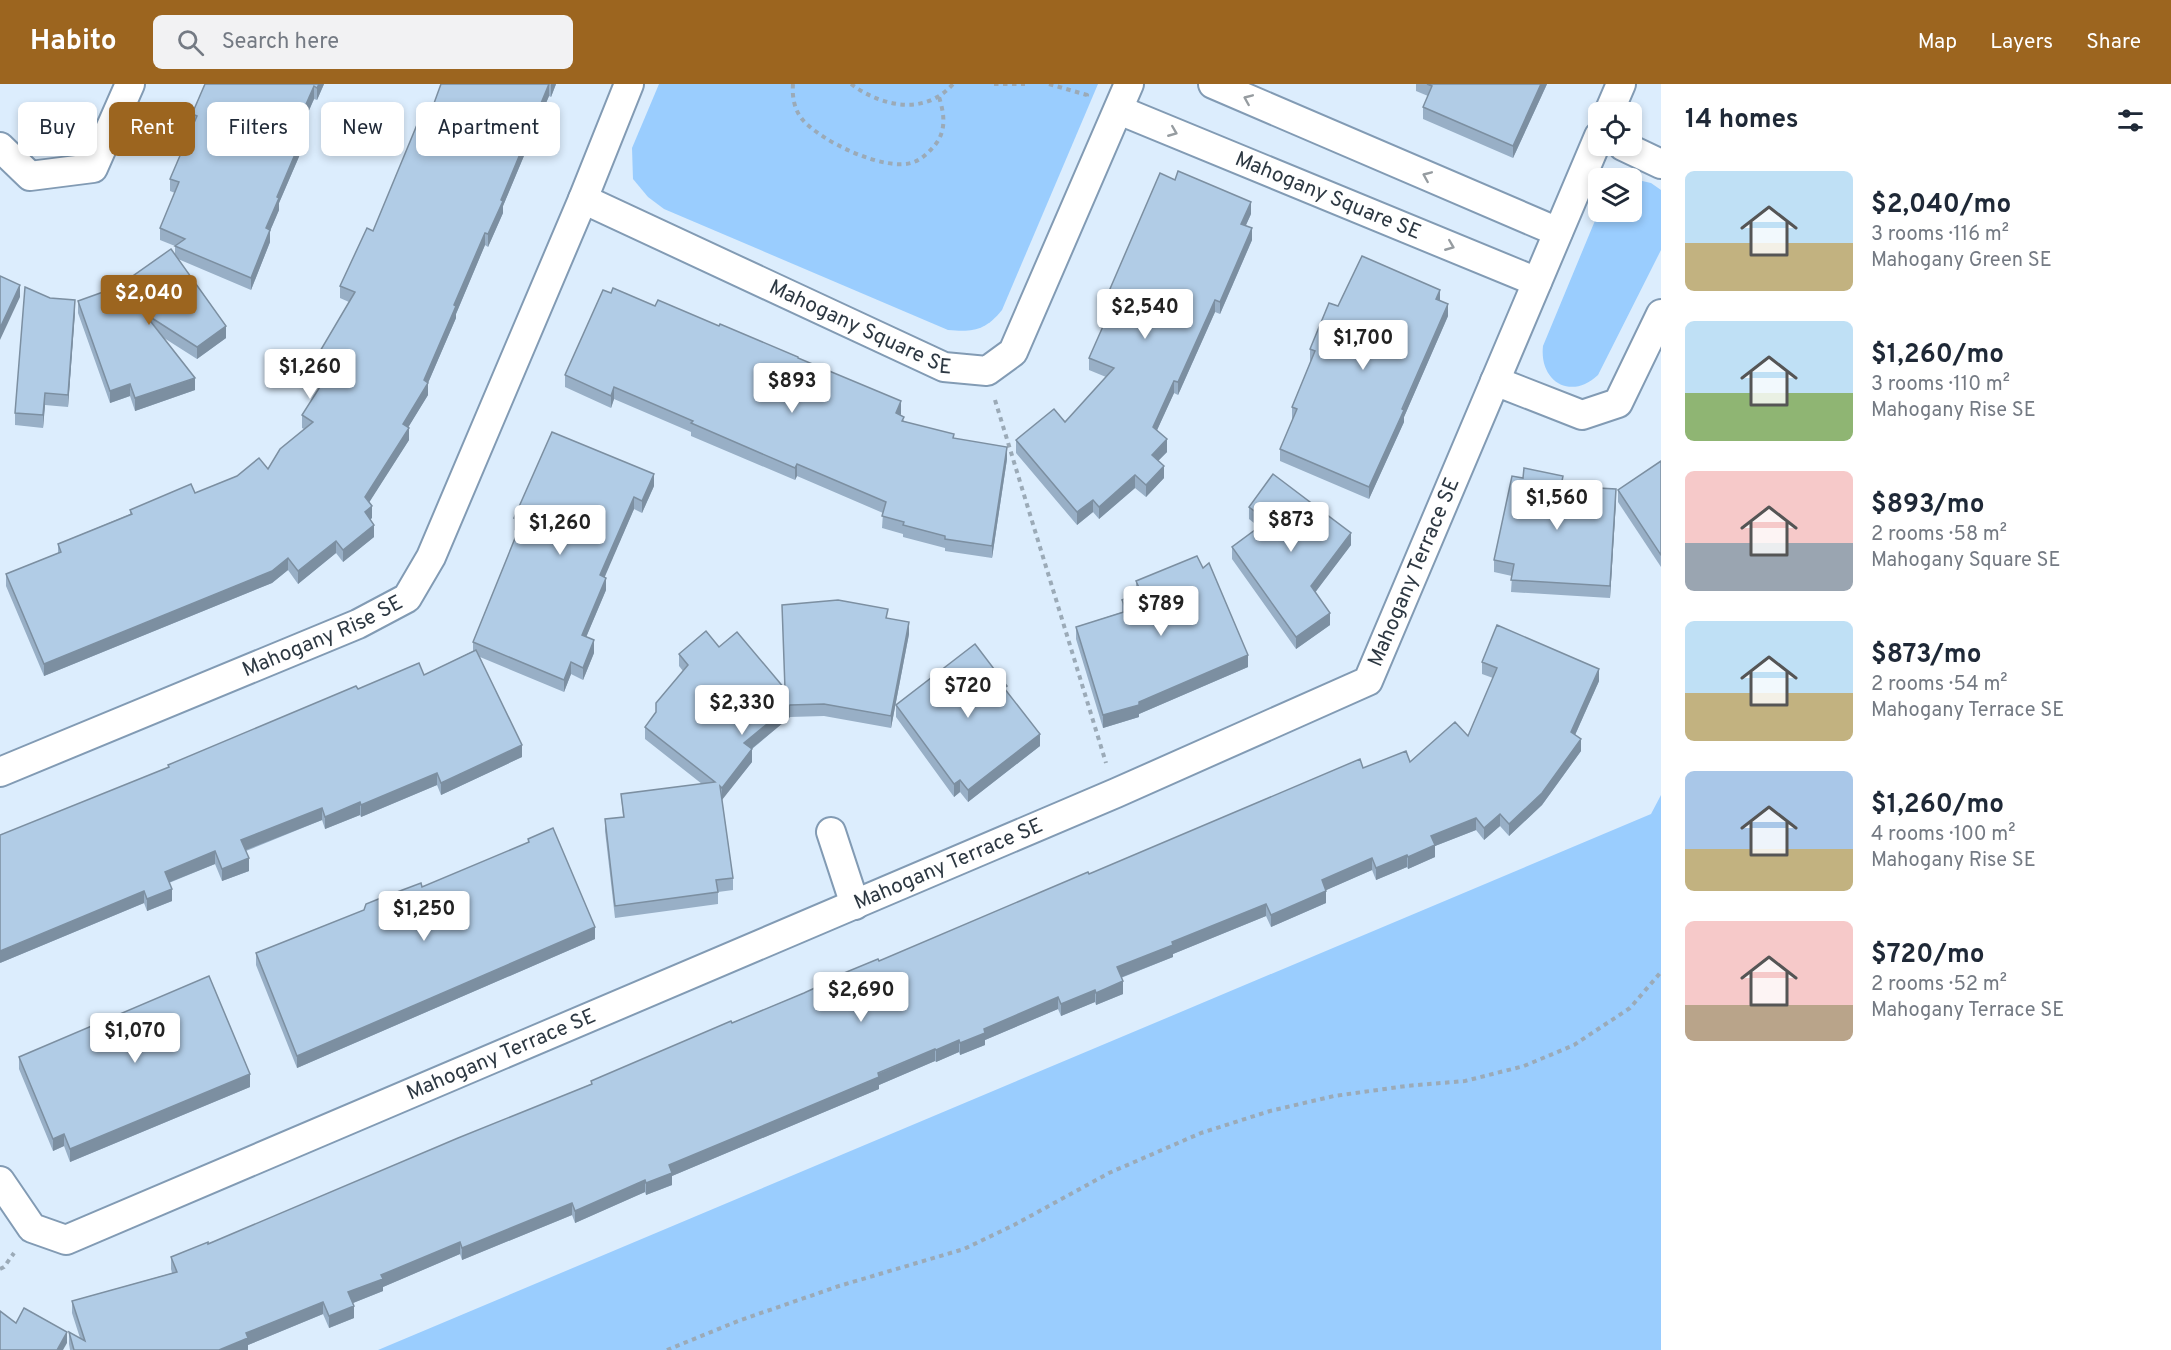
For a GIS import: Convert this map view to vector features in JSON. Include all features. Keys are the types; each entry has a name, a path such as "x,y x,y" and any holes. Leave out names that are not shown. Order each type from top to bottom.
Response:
{"street":[{"path":"0,147 30,176 93,168 130,84"},
{"path":"583,199 629,84"},
{"path":"987,371 1013,352 1129,84"},
{"path":"1213,84 1558,232"},
{"path":"1613,102 1621,84"},
{"name":"Mahogany Square SE","path":"1119,110 1537,282"},
{"path":"1642,155 1661,164"},
{"name":"Mahogany Terrace SE","path":"0,1181 32,1228 66,1240 1116,793 1368,681 1590,156"},
{"name":"Mahogany Square SE","path":"583,199 944,367 987,371"},
{"name":"Mahogany Rise SE","path":"0,772 358,624 406,598 431,557 583,199"},
{"path":"1495,381 1582,414 1618,403 1661,314"},
{"path":"831,832 855,905"}],"path":[{"path":"793,84 792,97 803,120 838,144 883,164 899,165 914,162 928,154 938,142 943,127 944,111 939,97"},
{"path":"851,84 862,92 894,104 910,105 925,103 939,97 953,84"},
{"path":"993,84 1025,84"},
{"path":"1049,84 1086,95 1083,105"},
{"path":"987,371 1116,793"},
{"path":"667,1350 738,1320 839,1286 964,1249 1014,1226 1109,1173 1201,1133 1270,1111 1334,1096 1465,1081 1524,1066 1574,1045 1630,1008 1661,972"}],"shaded area":[{"path":"659,84 1098,84 1002,310 984,326 965,331 948,330 664,209 648,197 633,179 632,148"},
{"path":"1642,181 1651,183 1661,190 1661,250 1598,375 1588,383 1577,386 1559,383 1546,369 1543,346 1594,222 1642,222"},
{"path":"1661,795 1661,1350 378,1350 1651,814"}],"building":[{"path":"205,84 319,84 317,88 314,86 307,102 207,102 207,156 294,156 266,228 270,230 251,278 175,246 185,239 160,228 179,182 170,179 180,156 195,156 197,116 195,107"},
{"path":"441,84 549,84 542,102 434,102"},
{"path":"1427,84 1541,84 1513,146 1423,107 1432,86"},
{"path":"416,127 416,156 519,156 501,200 503,201 488,234 485,233 454,305 456,306 424,380 428,383 403,424 409,428 365,497 372,506 365,512 374,525 343,550 336,541 298,571 288,558 272,571 44,664 6,574 61,552 58,544 132,514 130,510 191,484 195,493 237,476 259,458 268,469 280,449 313,422 302,415 332,368 316,358 355,292 340,286 367,228 373,231"},
{"path":"1178,171 1251,202 1241,224 1252,228 1220,302 1215,300 1178,382 1174,381 1153,427 1167,439 1152,455 1164,466 1146,485 1135,475 1099,507 1093,500 1077,512 1016,440 1054,409 1065,422 1114,368 1089,358 1108,315 1100,312 1160,173 1175,180"},
{"path":"171,249 226,326 197,347 144,313 195,378 135,398 130,384 110,391 78,301 117,287"},
{"path":"1362,256 1440,290 1436,299 1448,304 1369,487 1280,449 1297,409 1292,407 1315,351 1310,349 1329,303 1338,306"},
{"path":"0,276 20,285 0,328"},
{"path":"25,287 50,298 75,300 68,395 45,393 43,415 15,413"},
{"path":"613,288 655,306 658,300 719,326 720,324 901,401 896,413 904,417 902,421 954,434 953,438 1007,447 992,546 945,539 945,536 903,525 904,522 882,516 886,502 797,464 795,468 614,387 611,396 565,375 603,290 611,293"},
{"path":"552,432 654,474 642,501 634,497 600,575 606,578 582,635 594,640 583,668 571,662 564,680 473,642 522,521 514,518"},
{"path":"1661,461 1661,555 1618,490"},
{"path":"1524,468 1563,476 1561,486 1616,489 1610,586 1511,580 1514,564 1494,560 1512,476 1523,478"},
{"path":"1273,474 1351,533 1311,586 1330,613 1296,637 1232,547 1267,521 1249,507"},
{"path":"1197,556 1203,568 1209,563 1248,655 1139,702 1139,705 1103,715 1076,627 1127,611 1122,600 1141,592 1136,581"},
{"path":"838,600 888,609 886,618 909,622 891,716 824,704 790,705 744,743 752,749 722,788 720,786 733,878 716,880 718,892 615,906 605,819 624,817 621,794 715,782 645,727 656,712 656,703 688,665 679,654 706,631 719,647 737,632 785,689 782,605"},
{"path":"1497,625 1599,669 1571,732 1581,739 1542,793 1509,824 1500,814 1484,828 1476,818 1431,836 1435,845 1408,857 1407,855 1376,868 1372,858 1322,880 1326,891 1271,915 1266,904 1172,942 1173,945 1117,967 1123,981 1096,993 1095,990 1061,1004 1058,997 984,1029 985,1033 960,1043 959,1040 878,1073 879,1077 669,1165 672,1173 646,1183 645,1180 575,1211 572,1203 462,1248 460,1242 381,1275 383,1279 348,1292 354,1306 329,1316 323,1302 246,1333 248,1338 219,1350 74,1350 69,1332 85,1341 72,1301 177,1272 171,1257 208,1242 208,1244 592,1084 591,1081 731,1021 732,1023 804,993 844,973 878,959 879,961 1088,872 1089,874 1360,759 1363,768 1406,751 1410,762 1455,722 1468,736 1497,668 1482,662"},
{"path":"975,644 1007,686 1004,688 1040,734 968,790 960,780 954,784 896,705"},
{"path":"476,650 522,745 441,783 437,773 361,805 360,802 325,817 322,808 241,840 249,858 222,869 215,851 165,872 172,889 147,899 144,891 0,951 0,835 169,767 168,765 356,686 358,689 419,663 424,675"},
{"path":"553,828 595,927 297,1056 256,953 364,910 366,904 421,883 422,887 529,842 528,839"},
{"path":"209,976 250,1074 70,1149 64,1134 53,1139 19,1057"},
{"path":"24,1308 67,1332 57,1350 0,1350 0,1311 16,1323"}]}
